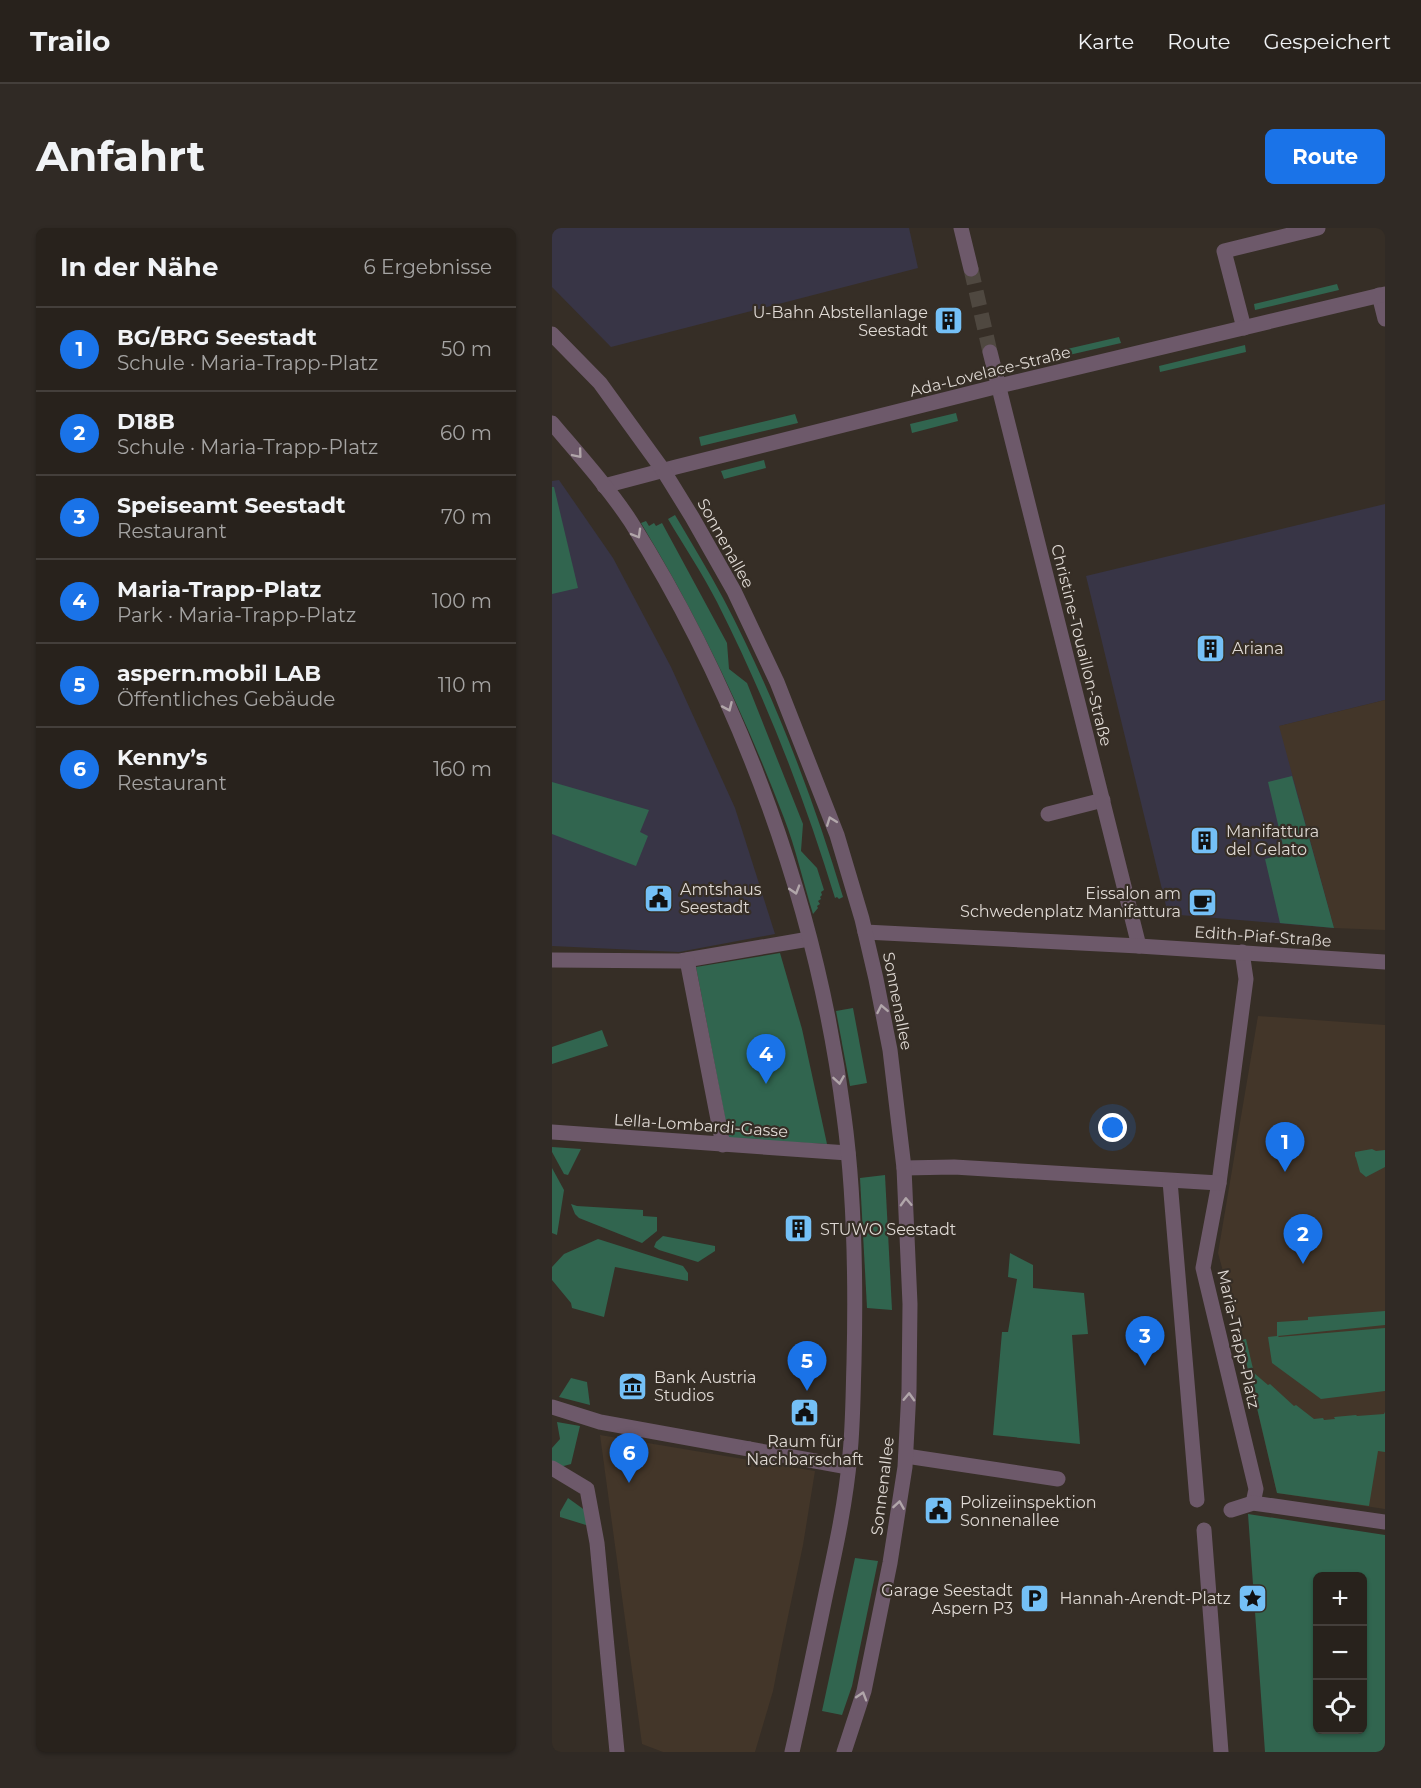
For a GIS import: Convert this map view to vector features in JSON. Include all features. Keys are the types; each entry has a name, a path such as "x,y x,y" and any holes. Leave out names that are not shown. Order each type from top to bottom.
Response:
{"street":[{"path":"961,228 971,269"},
{"path":"1244,328 1224,251 1318,228"},
{"path":"1382,295 1385,319"},
{"name":"Ada-Lovelace-Straße","path":"604,486 999,386 1382,295"},
{"name":"Sonnenallee","path":"552,334 600,383 663,470 734,591 777,682 837,835 865,932 889,1042 904,1168 910,1304 906,1456 890,1563 864,1691 844,1752"},
{"name":"Christine-Touaillon-Straße","path":"990,352 1139,946"},
{"path":"552,423 630,521 703,651 736,724 775,824 809,939 835,1058 848,1153 856,1306 852,1431 838,1535 792,1752"},
{"path":"1048,814 1102,800"},
{"path":"865,932 1139,946"},
{"path":"552,960 680,961 809,939"},
{"name":"Edith-Piaf-Straße","path":"1139,946 1385,962"},
{"name":"Maria-Trapp-Platz","path":"1242,952 1246,979 1219,1183 1203,1268 1256,1489 1253,1503"},
{"path":"687,960 723,1145"},
{"name":"Lella-Lombardi-Gasse","path":"552,1132 848,1153"},
{"path":"904,1168 954,1167 1219,1183"},
{"path":"1170,1181 1197,1500"},
{"path":"552,1407 600,1422 848,1467"},
{"path":"906,1456 1058,1479"},
{"path":"552,1468 586,1489 597,1543 617,1752"},
{"path":"1231,1510 1253,1503 1385,1522"},
{"path":"1204,1530 1221,1752"}],"shaded area":[{"path":"552,228 909,228 918,268 611,347 552,287"},
{"path":"559,480 613,558 671,667 735,808 775,934 679,952 552,946 552,481"},
{"path":"1385,504 1385,700 1280,726 1334,928 1168,914 1086,576"},
{"path":"1385,700 1385,930 1334,928 1279,726"},
{"path":"1258,1016 1385,1025 1385,1509 1277,1493 1226,1278 1218,1253"},
{"path":"600,1435 815,1471 803,1545 773,1691 755,1752 663,1752 642,1744"}],"green space":[{"path":"1337,284 1339,290 1255,310 1254,304"},
{"path":"1119,337 1121,343 1043,361 1041,355"},
{"path":"1245,345 1246,352 1160,372 1159,366"},
{"path":"956,413 958,421 912,433 910,424"},
{"path":"795,414 798,423 701,446 699,437"},
{"path":"764,460 766,468 724,479 721,471"},
{"path":"552,487 554,487 578,588 552,594"},
{"path":"675,515 723,598 775,707 818,820 843,897 839,899 835,898 797,785 735,638 699,570 668,519"},
{"path":"646,521 649,526 662,523 727,643 729,669 747,683 803,824 801,851 817,868 824,890 818,901 820,904 813,914 788,830 737,704 682,594 641,523"},
{"path":"1292,776 1334,928 1280,923 1265,859 1285,854 1268,782"},
{"path":"552,782 649,810 640,832 648,836 636,866 552,834"},
{"path":"780,953 802,1029 827,1144 729,1139 696,967"},
{"path":"853,1008 867,1083 850,1086 836,1011"},
{"path":"602,1030 608,1046 552,1064 552,1047"},
{"path":"552,1147 581,1149 568,1175 564,1174 552,1152"},
{"path":"1372,1149 1385,1150 1385,1167 1366,1177 1360,1172 1355,1152"},
{"path":"552,1168 564,1190 557,1235 552,1233"},
{"path":"885,1175 892,1310 867,1308 860,1178"},
{"path":"571,1204 643,1210 643,1216 657,1217 657,1231 642,1243 579,1218"},
{"path":"663,1236 715,1246 715,1251 698,1262 654,1247"},
{"path":"598,1239 683,1266 688,1273 688,1281 615,1267 604,1317 572,1308 571,1303 552,1280 552,1267 564,1254"},
{"path":"1010,1253 1033,1265 1033,1288 1084,1293 1088,1334 1072,1335 1080,1444 993,1435 1002,1332 1008,1332 1017,1279 1008,1277"},
{"path":"1385,1311 1385,1325 1278,1336 1385,1328 1385,1391 1321,1399 1272,1363 1268,1337 1277,1336 1277,1322 1308,1320 1308,1317"},
{"path":"1246,1339 1254,1373 1294,1406 1296,1405 1314,1419 1335,1419 1334,1417 1384,1414 1385,1412 1385,1452 1378,1451 1369,1506 1277,1493 1241,1340"},
{"path":"571,1378 587,1382 590,1405 559,1397"},
{"path":"557,1422 580,1426 571,1464 560,1467 552,1463 552,1448 560,1439"},
{"path":"568,1498 586,1511 586,1525 560,1517 560,1512"},
{"path":"1248,1514 1385,1535 1385,1752 1265,1752"},
{"path":"855,1558 878,1561 852,1686 842,1715 822,1711"}],"tunnel":[{"path":"971,269 990,352"}],"place":[{"name":"U-Bahn Abstellanlage Seestadt","path":"949,321"},
{"name":"Ariana","path":"1211,648"},
{"name":"Manifattura del Gelato","path":"1205,840"},
{"name":"Amtshaus Seestadt","path":"659,898"},
{"name":"Eissalon am Schwedenplatz Manifattura","path":"1202,902"},
{"name":"Maria-Trapp-Platz","path":"766,1084"},
{"name":"BG/BRG Seestadt","path":"1285,1172"},
{"name":"STUWO Seestadt","path":"799,1229"},
{"name":"D18B","path":"1303,1264"},
{"name":"Speiseamt Seestadt","path":"1145,1366"},
{"name":"Bank Austria Studios","path":"633,1386"},
{"name":"aspern.mobil LAB","path":"807,1391"},
{"name":"Raum für Nachbarschaft","path":"805,1413"},
{"name":"Kenny’s","path":"629,1483"},
{"name":"Polizeiinspektion Sonnenallee","path":"939,1511"},
{"name":"Hannah-Arendt-Platz","path":"1252,1598"},
{"name":"Garage Seestadt Aspern P3","path":"1034,1599"}]}
